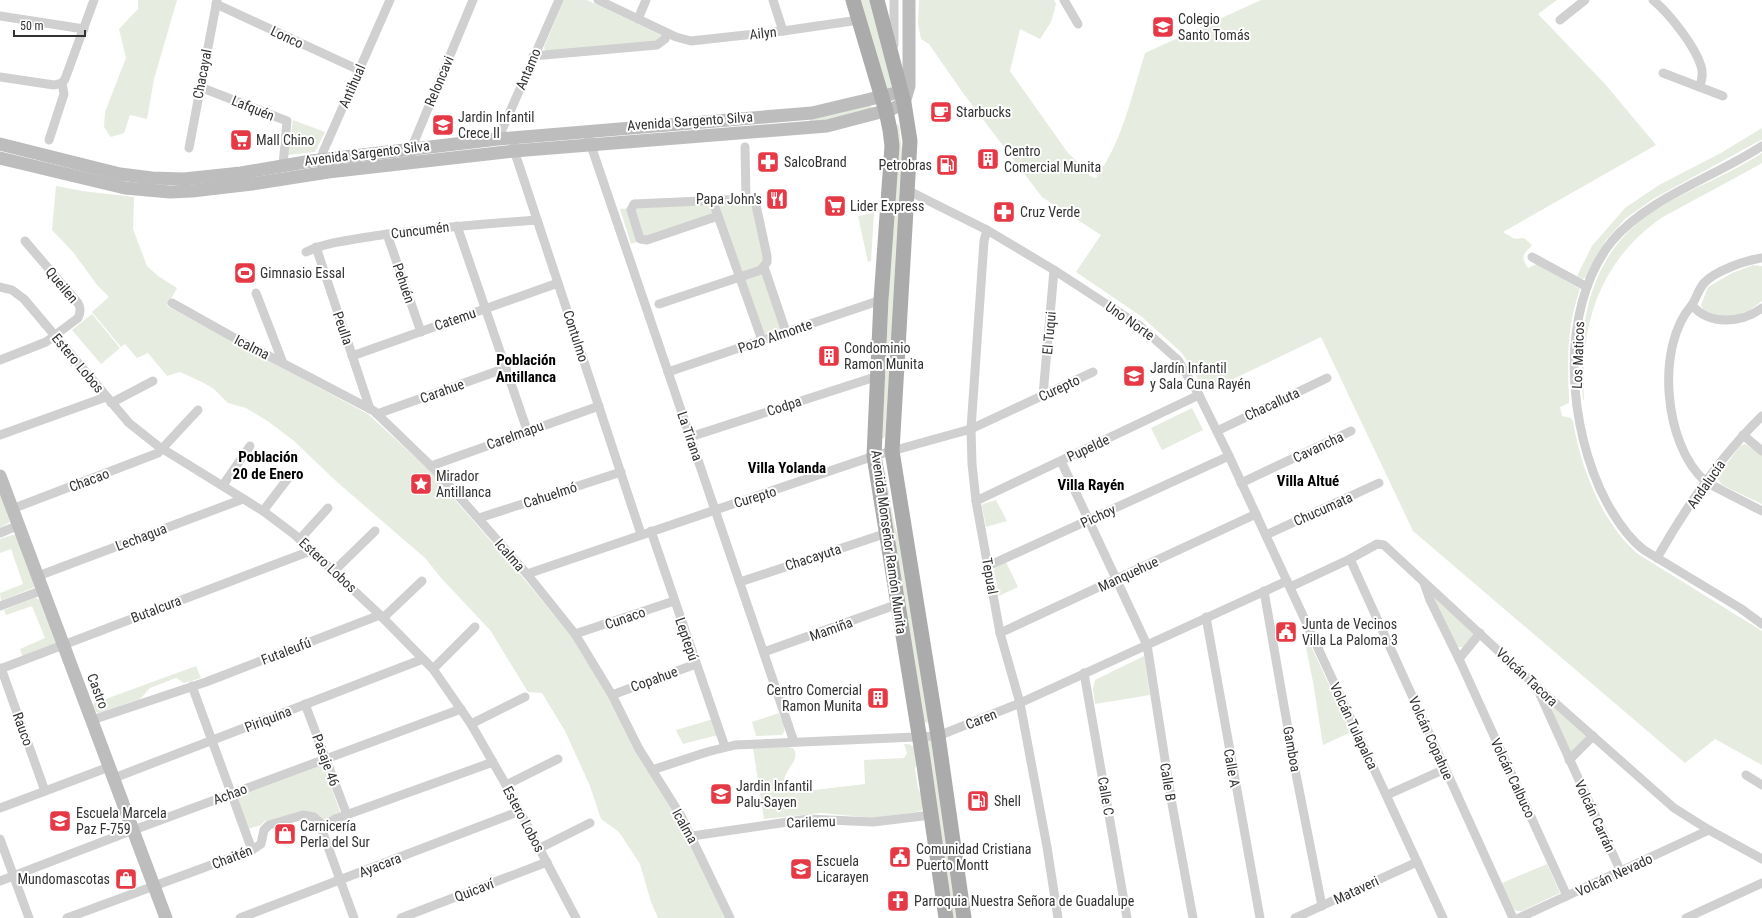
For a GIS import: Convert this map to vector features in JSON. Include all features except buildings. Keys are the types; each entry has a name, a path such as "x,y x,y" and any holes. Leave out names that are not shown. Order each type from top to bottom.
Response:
{"main road":[{"name":"Avenida Monseñor Ramón Munita","path":"853,0 884,104 891,136 892,161 882,300 874,456 946,918"},
{"name":"Avenida Monseñor Ramón Munita","path":"877,0 903,97 910,141 892,451 938,736 964,918"},
{"path":"903,97 908,93 910,79 910,0"},
{"name":"Avenida Sargento Silva","path":"0,158 108,185 135,190 170,192 215,189 320,174 514,151 781,130 834,124 903,97"},
{"name":"Avenida Sargento Silva","path":"0,144 112,173 171,179 210,177 320,160 504,138 792,115 884,104"},
{"path":"781,130 785,121 792,115"},
{"name":"Castro","path":"0,476 166,918"}],"street":[{"path":"0,77 54,85 62,83 65,79 94,0"},
{"name":"Reloncavi","path":"410,164 412,149 473,0"},
{"name":"Antamo","path":"504,138 534,56 559,0"},
{"name":"Ailyn","path":"598,0 667,33 685,40 696,41 859,20"},
{"path":"638,19 646,0"},
{"path":"773,0 783,31"},
{"path":"894,0 893,33 895,69"},
{"path":"1064,0 1078,24"},
{"path":"1560,20 1585,0"},
{"path":"1653,0 1671,18 1696,55 1702,67 1702,80 1699,88"},
{"name":"Antihual","path":"320,174 320,160 387,1"},
{"name":"Lonco","path":"216,2 359,70"},
{"name":"Chacayal","path":"189,148 216,2"},
{"path":"0,16 84,29"},
{"path":"534,56 657,45 665,39 667,33"},
{"path":"1663,72 1699,88 1723,96"},
{"path":"49,140 64,94 62,83"},
{"name":"Lafquén","path":"200,87 287,121 283,166"},
{"name":"La Tirana","path":"586,131 794,742"},
{"name":"Contulmo","path":"504,138 514,151 642,534"},
{"name":"Los Maticos","path":"1762,146 1664,200 1639,216 1612,241 1587,287 1581,308 1575,354 1576,395 1583,439 1594,476 1611,509 1632,541 1733,604 1762,624"},
{"path":"744,147 746,199"},
{"name":"Uno Norte","path":"907,190 987,230 1054,270 1140,326 1178,360 1199,395 1266,535"},
{"path":"712,199 762,340"},
{"path":"718,216 644,240 640,239 630,210 634,204 712,199 746,199 754,201 767,256 764,267 786,332"},
{"name":"Cuncumén","path":"306,252 331,243 387,234 457,226 537,220"},
{"path":"457,226 527,430"},
{"name":"Tepual","path":"987,230 984,241 971,446 976,500 1000,633 1020,703 1047,847 1058,918"},
{"name":"Pehuén","path":"387,234 421,332"},
{"name":"Queilen","path":"0,360 46,342 78,318 80,306 25,241"},
{"name":"Peulla","path":"316,248 352,356 374,412"},
{"path":"1532,257 1587,287"},
{"path":"1762,258 1740,263 1704,283 1681,321 1674,340 1670,360 1669,390 1672,416 1681,443 1693,465 1706,482 1762,511"},
{"path":"659,304 761,270 764,267"},
{"name":"El Tuqui","path":"1044,396 1054,270"},
{"name":"Catemu","path":"352,356 558,283"},
{"name":"Estero Lobos","path":"0,287 19,294 129,423 163,449 263,511 300,539 335,570 433,669 461,708 493,762 576,918"},
{"path":"256,293 283,363"},
{"name":"Pozo Almonte","path":"668,372 882,300"},
{"name":"Icalma","path":"172,303 374,412 431,466 479,518 527,574 575,634 612,695 639,749 692,836 730,918"},
{"path":"1692,305 1697,312 1708,317 1725,320 1739,319 1753,315 1762,308"},
{"name":"Carahue","path":"374,412 506,368"},
{"name":"Curepto","path":"527,574 715,509 796,484 874,456 972,429 1093,372"},
{"name":"Codpa","path":"690,437 878,376"},
{"name":"Chacalluta","path":"1217,431 1327,378"},
{"path":"0,435 108,400 153,381"},
{"name":"Pupelde","path":"976,500 1199,395"},
{"name":"Carelmapu","path":"431,466 527,430 599,406"},
{"path":"163,449 198,410"},
{"name":"Andalucía","path":"1657,558 1706,482 1743,435 1762,416"},
{"name":"Cavancha","path":"1241,483 1351,431"},
{"path":"1743,435 1762,451"},
{"path":"223,485 250,446"},
{"name":"Chacao","path":"12,509 158,453 163,449"},
{"name":"Pichoy","path":"988,566 1229,456"},
{"name":"Calle B","path":"1060,461 1147,645 1172,804 1193,918"},
{"name":"Cahuelmó","path":"479,518 621,472"},
{"path":"263,511 289,477"},
{"name":"Chucumata","path":"1266,535 1379,483"},
{"name":"Lechagua","path":"38,576 244,499"},
{"path":"300,539 328,508"},
{"name":"Manquehue","path":"1000,633 1256,514"},
{"path":"0,532 19,525"},
{"path":"335,570 375,531"},
{"name":"Leptepú","path":"651,531 725,747"},
{"name":"Chacayuta","path":"740,582 887,533"},
{"name":"Volcán Tulapalca","path":"1266,535 1443,918"},
{"name":"Volcán Tacora","path":"1289,584 1350,559 1377,544 1382,544 1535,685 1674,808 1709,830 1762,859"},
{"name":"Butalcura","path":"0,668 313,550"},
{"name":"Volcán Copahue","path":"1350,559 1513,918"},
{"name":"Futaleufú","path":"92,720 192,686 381,616 422,581"},
{"name":"Volcán Calbuco","path":"1424,582 1430,600 1459,659 1567,896"},
{"name":"Caren","path":"652,770 725,747 740,744 938,736 1020,703 1264,591 1289,584"},
{"path":"0,606 43,590"},
{"name":"Gamboa","path":"1264,591 1295,769 1322,906"},
{"name":"Cunaco","path":"575,634 674,601"},
{"name":"Mamiña","path":"764,652 898,604"},
{"name":"Calle A","path":"1206,617 1260,918"},
{"path":"433,669 475,627"},
{"path":"1459,659 1480,633"},
{"name":"Piriquina","path":"0,808 45,791 112,772 212,740 422,659"},
{"name":"Copahue","path":"612,695 696,664"},
{"name":"Rauco","path":"0,668 45,791"},
{"name":"Calle C","path":"1084,673 1127,918"},
{"name":"Volcán Carrán","path":"1535,685 1620,872"},
{"path":"192,686 252,850"},
{"path":"471,724 524,697"},
{"name":"Pasaje 46","path":"305,704 346,815"},
{"name":"Achao","path":"0,882 133,830 461,708"},
{"path":"1569,760 1593,736"},
{"path":"506,785 558,759"},
{"path":"354,918 323,833 324,826 335,819 493,762"},
{"path":"1386,795 1446,769"},
{"path":"1746,776 1762,784"},
{"name":"Ayacara","path":"240,918 520,812"},
{"name":"Chaitén","path":"67,918 252,850 261,844 264,830 269,825 303,815 314,817 324,826"},
{"name":"Carilemu","path":"692,836 808,819 873,822 931,815"},
{"path":"540,848 590,823"},
{"name":"Volcán Nevado","path":"1519,918 1709,830"},
{"path":"0,839 29,918"},
{"name":"Quicaví","path":"401,918 547,862"},
{"name":"Mataveri","path":"1295,918 1312,915 1322,906 1417,862"},
{"path":"1686,918 1762,883"}],"shaded area":[{"path":"138,0 177,0 154,79 147,119 130,115 124,133 111,137 104,127 105,112 126,58 119,29 138,9"},
{"path":"564,0 587,0 663,36 658,42 545,51 544,47"},
{"path":"858,0 872,0 894,85 892,88 886,90"},
{"path":"919,0 1054,0 1056,4 1051,22 1040,39 1020,29 1010,71 1068,153 1086,170 1090,176 1096,178 1120,134 1145,53 1261,0 1557,0 1538,14 1605,84 1656,145 1503,232 1515,239 1524,238 1532,245 1523,258 1528,268 1537,264 1580,289 1570,330 1568,371 1569,403 1560,407 1562,416 1571,418 1573,421 1576,438 1587,475 1603,511 1625,542 1638,554 1762,631 1762,765 1715,739 1685,763 1413,531 1321,337 1206,392 1182,353 1142,317 1076,272 1101,235 1042,197 963,93 929,44 921,39 918,24"},
{"path":"871,105 872,110 806,124 813,117"},
{"path":"293,120 325,132 315,152 288,155"},
{"path":"897,124 899,125 902,152 899,193 900,220 885,437 882,439"},
{"path":"1762,128 1762,140 1653,199 1625,219 1606,240 1587,277 1582,279 1577,276 1592,246 1625,208 1659,185 1721,153"},
{"path":"1762,153 1762,163 1661,218 1639,236 1622,255 1608,276 1597,298 1590,321 1585,346 1583,400 1582,345 1586,318 1592,292 1602,269 1615,246 1634,226 1657,209"},
{"path":"56,186 82,191 134,197 133,229 147,266 158,276 177,288 167,306 368,414 428,469 525,580 572,637 592,668 649,772 688,837 725,918 658,918 651,902 640,864 619,832 601,819 590,786 565,731 542,693 528,692 490,630 442,579 425,558 337,482 294,441 269,422 246,408 228,403 214,389 180,372 167,376 148,353 137,358 125,344 121,347 92,312 109,297 97,285 73,252 52,230"},
{"path":"710,201 715,214 631,244 620,209"},
{"path":"715,201 753,204 783,328 764,334"},
{"path":"874,213 871,261 868,262 858,216"},
{"path":"1753,265 1762,266 1762,301 1750,310 1725,320 1705,314 1701,305 1708,287 1732,273"},
{"path":"92,314 120,348 101,364 72,330"},
{"path":"1192,408 1203,430 1162,450 1151,428"},
{"path":"1745,444 1762,455 1762,504 1722,485 1717,477 1740,446"},
{"path":"883,469 885,471 895,527 899,537 930,722 923,723"},
{"path":"0,492 10,522 0,528"},
{"path":"996,500 1007,521 986,527 982,506 983,504"},
{"path":"17,535 35,587 1,601 0,593 23,584 11,549 0,553 0,539"},
{"path":"1006,562 1018,587 999,596 994,570"},
{"path":"35,598 41,600 56,644 23,658 20,649 45,638 32,606 6,615 4,610"},
{"path":"1435,598 1474,633 1464,647 1458,647 1434,599"},
{"path":"1308,645 1311,646 1351,732 1323,745 1306,647"},
{"path":"1144,656 1150,695 1095,704 1093,689 1095,680"},
{"path":"196,666 201,678 184,683 176,678 150,688 140,699 99,713 96,712 93,705 95,703"},
{"path":"1549,704 1551,704 1587,736 1570,753"},
{"path":"779,713 784,724 784,733 782,735 756,736 752,722"},
{"path":"713,719 718,735 683,744 676,730"},
{"path":"928,739 931,739 960,918 950,918 925,746"},
{"path":"904,744 909,744 915,748 918,759 915,769 918,788 924,801 921,811 874,818 821,813 764,819 753,748 793,748 795,752 794,761 785,777 784,782 793,792 798,792 865,784 864,760 904,758 907,753"},
{"path":"320,766 325,769 340,812 324,820 316,814 265,821 261,825 248,829 237,798 240,795"},
{"path":"1547,864 1560,893 1522,911 1517,911 1514,909 1502,883"}],"place":[{"name":"Colegio Santo Tomás","path":"1163,27"},
{"name":"Starbucks","path":"941,112"},
{"name":"Jardin Infantil Crece II","path":"443,125"},
{"name":"Mall Chino","path":"241,140"},
{"name":"Centro Comercial Munita","path":"988,159"},
{"name":"SalcoBrand","path":"768,162"},
{"name":"Petrobras","path":"947,165"},
{"name":"Papa John's","path":"777,199"},
{"name":"Lider Express","path":"835,206"},
{"name":"Cruz Verde","path":"1004,212"},
{"name":"Gimnasio Essal","path":"245,273"},
{"name":"Condominio Ramon Munita","path":"829,356"},
{"name":"Jardín Infantil y Sala Cuna Rayén","path":"1134,376"},
{"name":"Mirador Antillanca","path":"421,484"},
{"name":"Junta de Vecinos Villa La Paloma 3","path":"1286,632"},
{"name":"Centro Comercial Ramon Munita","path":"878,698"},
{"name":"Jardin Infantil Palu-Sayen","path":"721,794"},
{"name":"Shell","path":"978,801"},
{"name":"Escuela Marcela Paz F-759","path":"60,821"},
{"name":"Carnicería Perla del Sur","path":"285,834"},
{"name":"Comunidad Cristiana Puerto Montt","path":"900,857"},
{"name":"Escuela Licarayen","path":"801,869"},
{"name":"Mundomascotas","path":"126,879"},
{"name":"Parroquia Nuestra Señora de Guadalupe","path":"898,901"}],"district":[{"name":"Población Antillanca","path":"526,368"},
{"name":"Población 20 de Enero","path":"268,466"},
{"name":"Villa Yolanda","path":"787,468"},
{"name":"Villa Altué","path":"1308,481"},
{"name":"Villa Rayén","path":"1091,485"}]}
